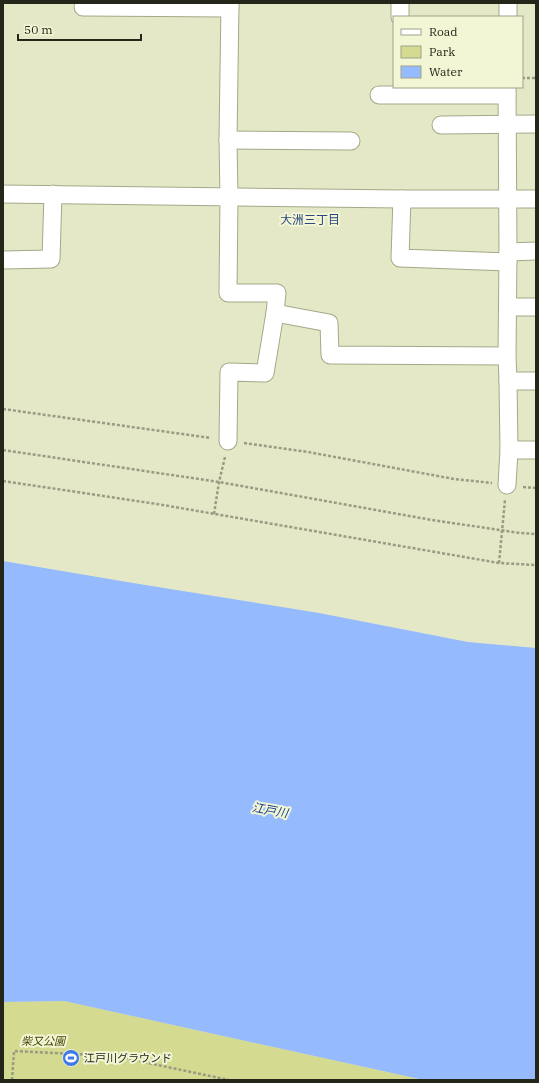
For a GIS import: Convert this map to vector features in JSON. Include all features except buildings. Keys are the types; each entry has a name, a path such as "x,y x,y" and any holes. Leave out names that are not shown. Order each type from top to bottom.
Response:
{"street":[{"path":"400,3 400,16"},
{"path":"508,3 508,16"},
{"path":"83,7 230,5 228,293 276,293 275,313 265,373 229,372 228,441"},
{"path":"379,95 507,91 508,307 506,356 508,381 509,450 507,485"},
{"path":"441,124 536,124"},
{"path":"228,140 351,141"},
{"path":"3,194 402,199 536,199"},
{"path":"3,260 52,259 53,194"},
{"path":"402,199 400,258 508,257 536,251"},
{"path":"508,307 536,307"},
{"path":"275,313 329,323 330,355 506,356"},
{"path":"508,381 536,381"},
{"path":"509,450 536,450"}],"path":[{"path":"523,78 536,78"},
{"path":"3,409 308,452 454,479 536,488"},
{"path":"214,514 228,441"},
{"path":"3,450 219,482 425,519 502,531 536,534"},
{"path":"3,481 157,504 499,563 536,565"},
{"path":"499,563 507,485"},
{"path":"12,1080 14,1051 115,1056 229,1080"},
{"path":"204,1075 204,1080"}],"green space":[{"name":"柴又公園","path":"64,1001 424,1080 3,1080 3,1002"}],"water":[{"name":"江戸川","path":"3,561 319,613 468,642 536,648 536,1080 424,1080 64,1001 3,1002"}],"place":[{"name":"江戸川グラウンド","path":"71,1058"}],"district":[{"name":"大洲三丁目","path":"310,219"}]}
